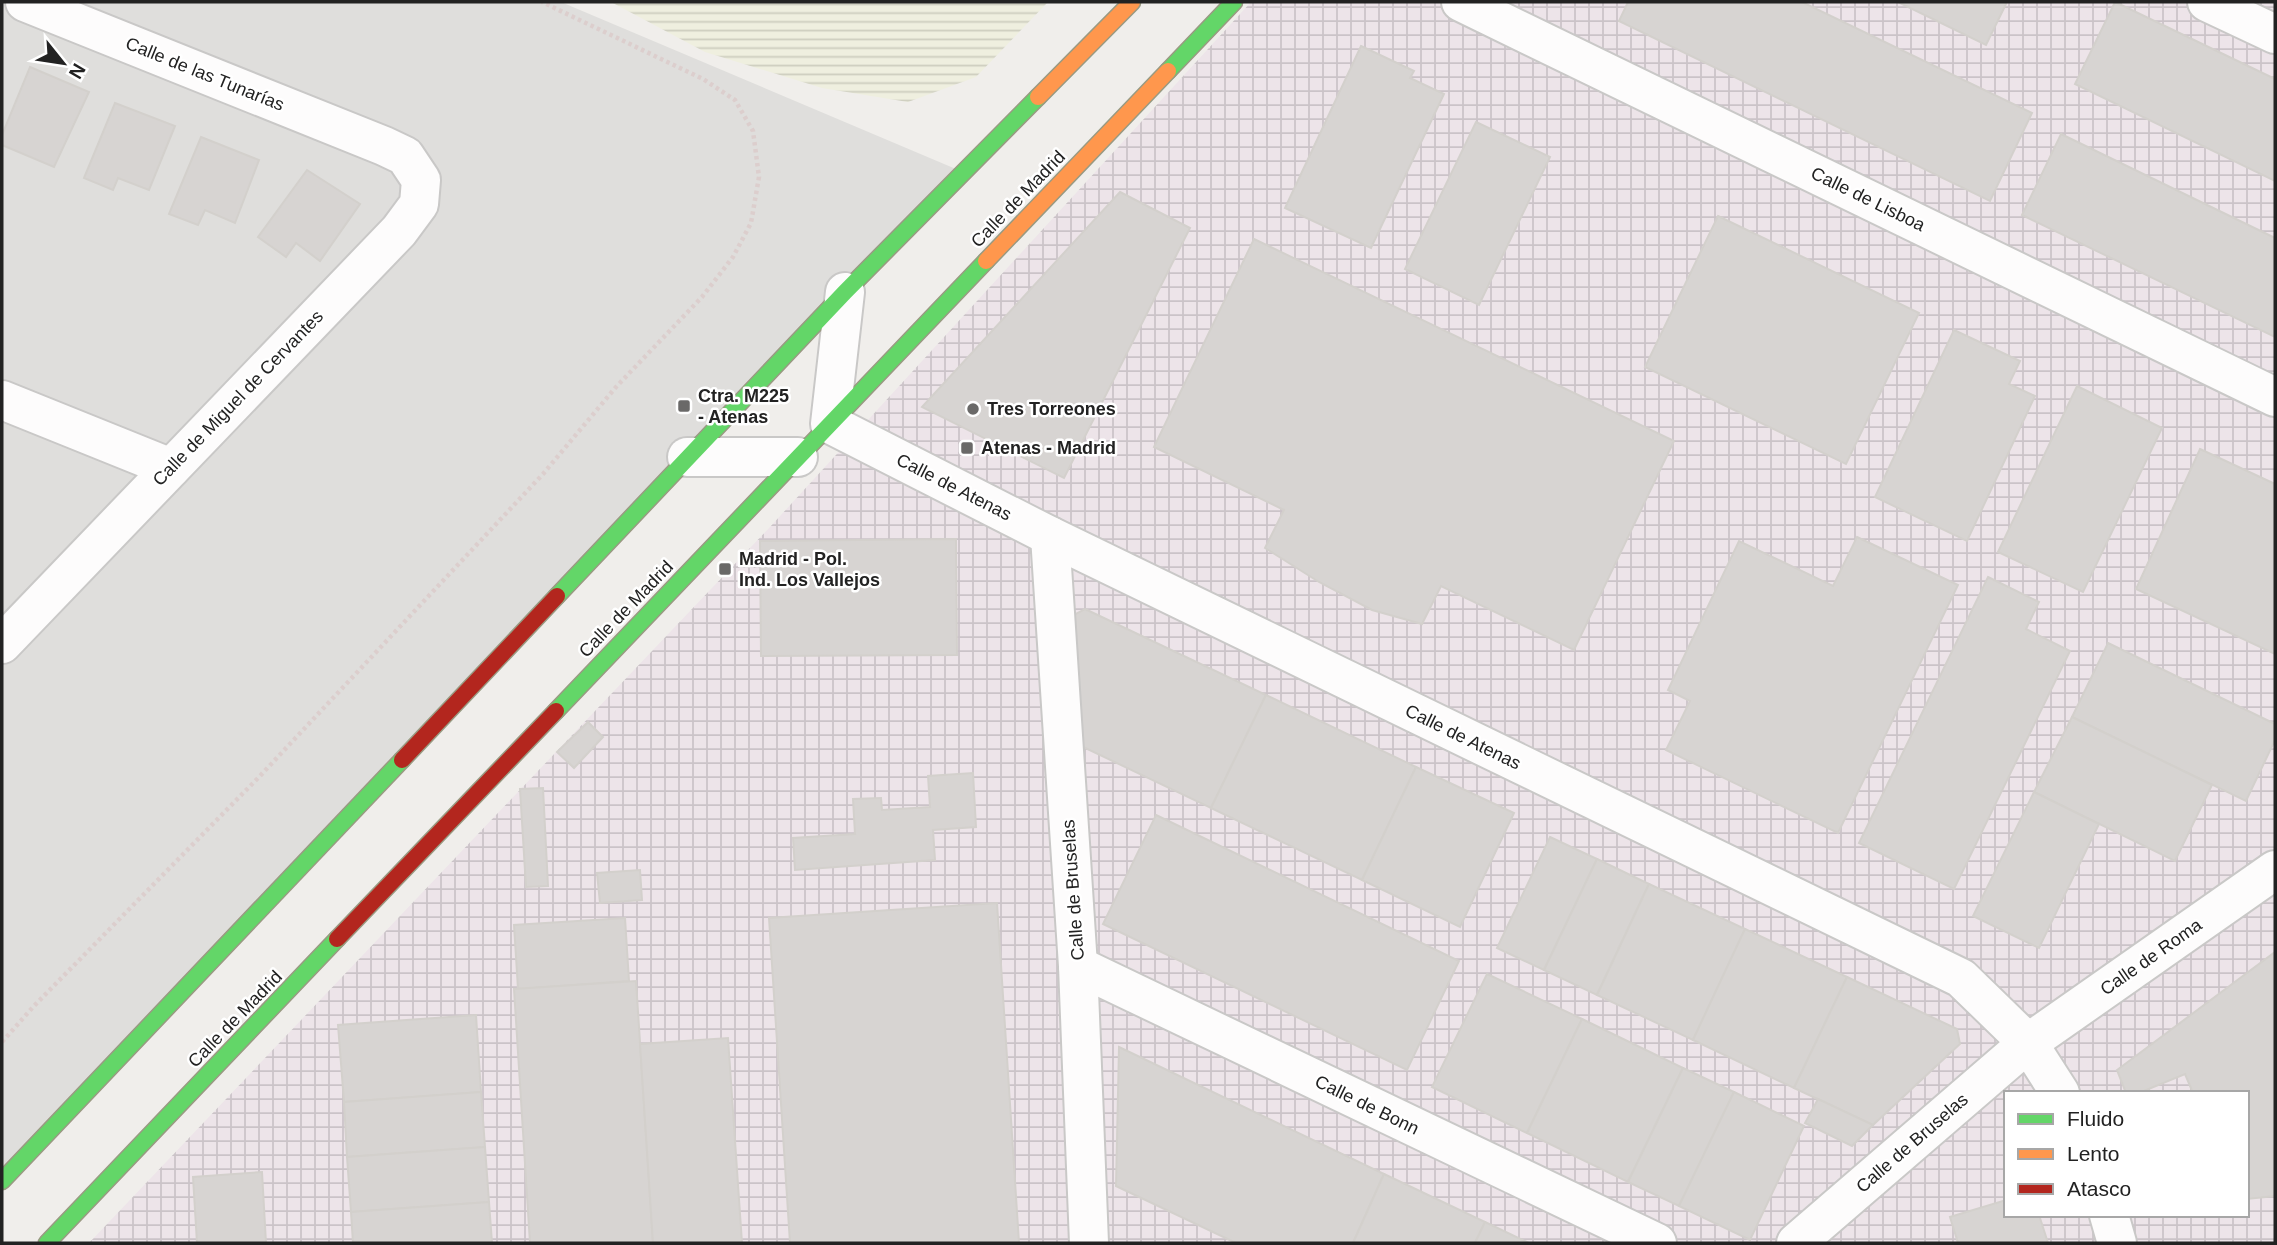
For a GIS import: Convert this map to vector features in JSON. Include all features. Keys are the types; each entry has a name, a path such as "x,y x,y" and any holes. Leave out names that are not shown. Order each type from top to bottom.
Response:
{"street":[{"name":"Calle de las Tunarías","path":"25,2 384,146"},
{"path":"2,1181 845,292 1132,2"},
{"name":"Calle de Madrid","path":"47,1243 1234,2"},
{"name":"Calle de Lisboa","path":"1461,2 2275,397"},
{"path":"2207,2 2275,34"},
{"name":"Calle de Miguel de Cervantes","path":"2,644 399,230 419,204 421,180 405,156 384,146"},
{"path":"830,424 845,292"},
{"path":"2,400 171,468"},
{"name":"Calle de Atenas","path":"830,424 1050,536 1961,978 2028,1043 2059,1091"},
{"path":"687,457 798,457"},
{"name":"Calle de Bruselas","path":"1050,536 1078,966 1089,1243"},
{"name":"Calle de Roma","path":"2028,1043 2275,870"},
{"name":"Calle de Bonn","path":"1078,966 1657,1243"},
{"name":"Calle de Bruselas","path":"1796,1243 2028,1043"},
{"path":"2110,1217 2117,1243"}],"path":[{"path":"2,1042 260,777 543,474 616,387 702,297 733,257 751,223 759,177 753,131 736,100 703,79 542,2"}],"shaded area":[{"path":"2,2 561,2 963,172 2,1182"},
{"path":"1251,2 2275,2 2275,1243 89,1243 770,527"}],"green space":[{"path":"611,2 1048,2 976,77 908,102 822,88 705,52"}],"building":[{"path":"1628,2 1802,2 2032,113 1990,201 1619,21"},
{"path":"1898,2 2007,2 1986,45"},
{"path":"2115,2 2275,79 2275,181 2075,84"},
{"path":"1361,46 1414,71 1410,78 1444,94 1371,248 1285,208"},
{"path":"30,67 89,92 54,167 2,145 2,135"},
{"path":"115,103 175,126 149,190 118,178 113,190 84,178"},
{"path":"1476,122 1550,157 1479,305 1405,269"},
{"path":"2061,134 2275,238 2275,337 2022,215"},
{"path":"201,137 259,160 235,223 205,210 198,225 169,214"},
{"path":"307,170 360,204 320,261 296,243 286,257 258,237"},
{"path":"1120,192 1190,228 1064,478 922,407"},
{"path":"1718,216 1919,313 1846,464 1645,367"},
{"path":"1254,239 1674,441 1574,650 1441,586 1422,624 1372,610 1319,582 1265,548 1284,510 1154,447"},
{"path":"1954,330 2020,361 2009,384 2035,396 1967,541 1875,497"},
{"path":"2077,386 2162,428 2083,592 1998,552"},
{"path":"2200,449 2275,484 2275,654 2136,589"},
{"path":"1857,537 1958,585 1838,833 1666,750 1690,701 1668,690 1739,541 1833,586"},
{"path":"956,539 957,655 761,656 760,541"},
{"path":"1988,577 2039,602 2026,629 2070,651 1954,889 1859,843"},
{"path":"1085,609 1266,695 1211,808 1077,744 1068,618"},
{"path":"2108,643 2275,724 2275,740 2246,801 2072,717"},
{"path":"1266,695 1416,767 1362,880 1211,808"},
{"path":"2072,717 2212,785 2175,861 2034,792"},
{"path":"588,722 603,737 574,768 557,752"},
{"path":"1416,767 1514,813 1460,927 1362,880"},
{"path":"973,773 976,827 933,830 935,860 795,870 793,838 855,834 853,799 881,798 882,810 930,807 928,776"},
{"path":"543,788 548,886 526,887 520,789"},
{"path":"2034,792 2099,824 2039,948 1973,916"},
{"path":"1156,815 1459,961 1407,1070 1103,924"},
{"path":"1550,837 1597,859 1544,970 1497,948"},
{"path":"1597,859 1649,884 1597,995 1544,970"},
{"path":"640,870 642,900 600,903 597,873"},
{"path":"1649,884 1745,929 1693,1040 1597,995"},
{"path":"997,903 1019,1243 790,1243 769,918"},
{"path":"625,918 629,981 518,989 514,925"},
{"path":"1745,929 1847,977 1794,1088 1693,1040"},
{"path":"2275,952 2275,1196 2249,1199 2249,1091 2192,1091 2185,1074 2144,1091 2125,1091 2117,1070"},
{"path":"1487,974 1582,1019 1527,1133 1432,1087"},
{"path":"1847,977 1957,1029 1960,1044 1873,1125 1794,1088"},
{"path":"636,981 653,1243 530,1243 514,989"},
{"path":"476,1015 481,1092 344,1102 338,1025"},
{"path":"1582,1019 1683,1068 1628,1182 1527,1133"},
{"path":"728,1038 742,1243 653,1243 640,1044"},
{"path":"1119,1047 1384,1174 1353,1243 1236,1243 1116,1186"},
{"path":"1683,1068 1734,1092 1679,1206 1628,1182"},
{"path":"481,1092 485,1147 347,1157 344,1102"},
{"path":"1734,1092 1804,1126 1750,1240 1679,1206"},
{"path":"1818,1099 1873,1125 1852,1146 1805,1123"},
{"path":"485,1147 489,1202 351,1212 347,1157"},
{"path":"262,1172 266,1243 197,1243 193,1177"},
{"path":"1384,1174 1485,1222 1475,1243 1353,1243"},
{"path":"2004,1201 2004,1217 2040,1217 2048,1243 1958,1243 1950,1217"},
{"path":"489,1202 492,1243 353,1243 351,1212"},
{"path":"1485,1222 1529,1243 1475,1243"}],"traffic: fast":[{"path":"1168,71 1234,2"},
{"path":"557,596 845,292 1038,97"},
{"path":"556,711 986,261"},
{"path":"2,1181 402,760"},
{"path":"47,1243 337,939"}],"traffic: slow":[{"path":"1038,97 1132,2"},
{"path":"986,261 1168,71"}],"traffic: jam":[{"path":"402,760 557,596"},
{"path":"337,939 556,711"}],"place":[{"name":"Ctra. M225 - Atenas","path":"684,406"},
{"name":"Tres Torreones","path":"973,409"},
{"name":"Atenas - Madrid","path":"967,448"},
{"name":"Madrid - Pol. Ind. Los Vallejos","path":"725,569"}]}
